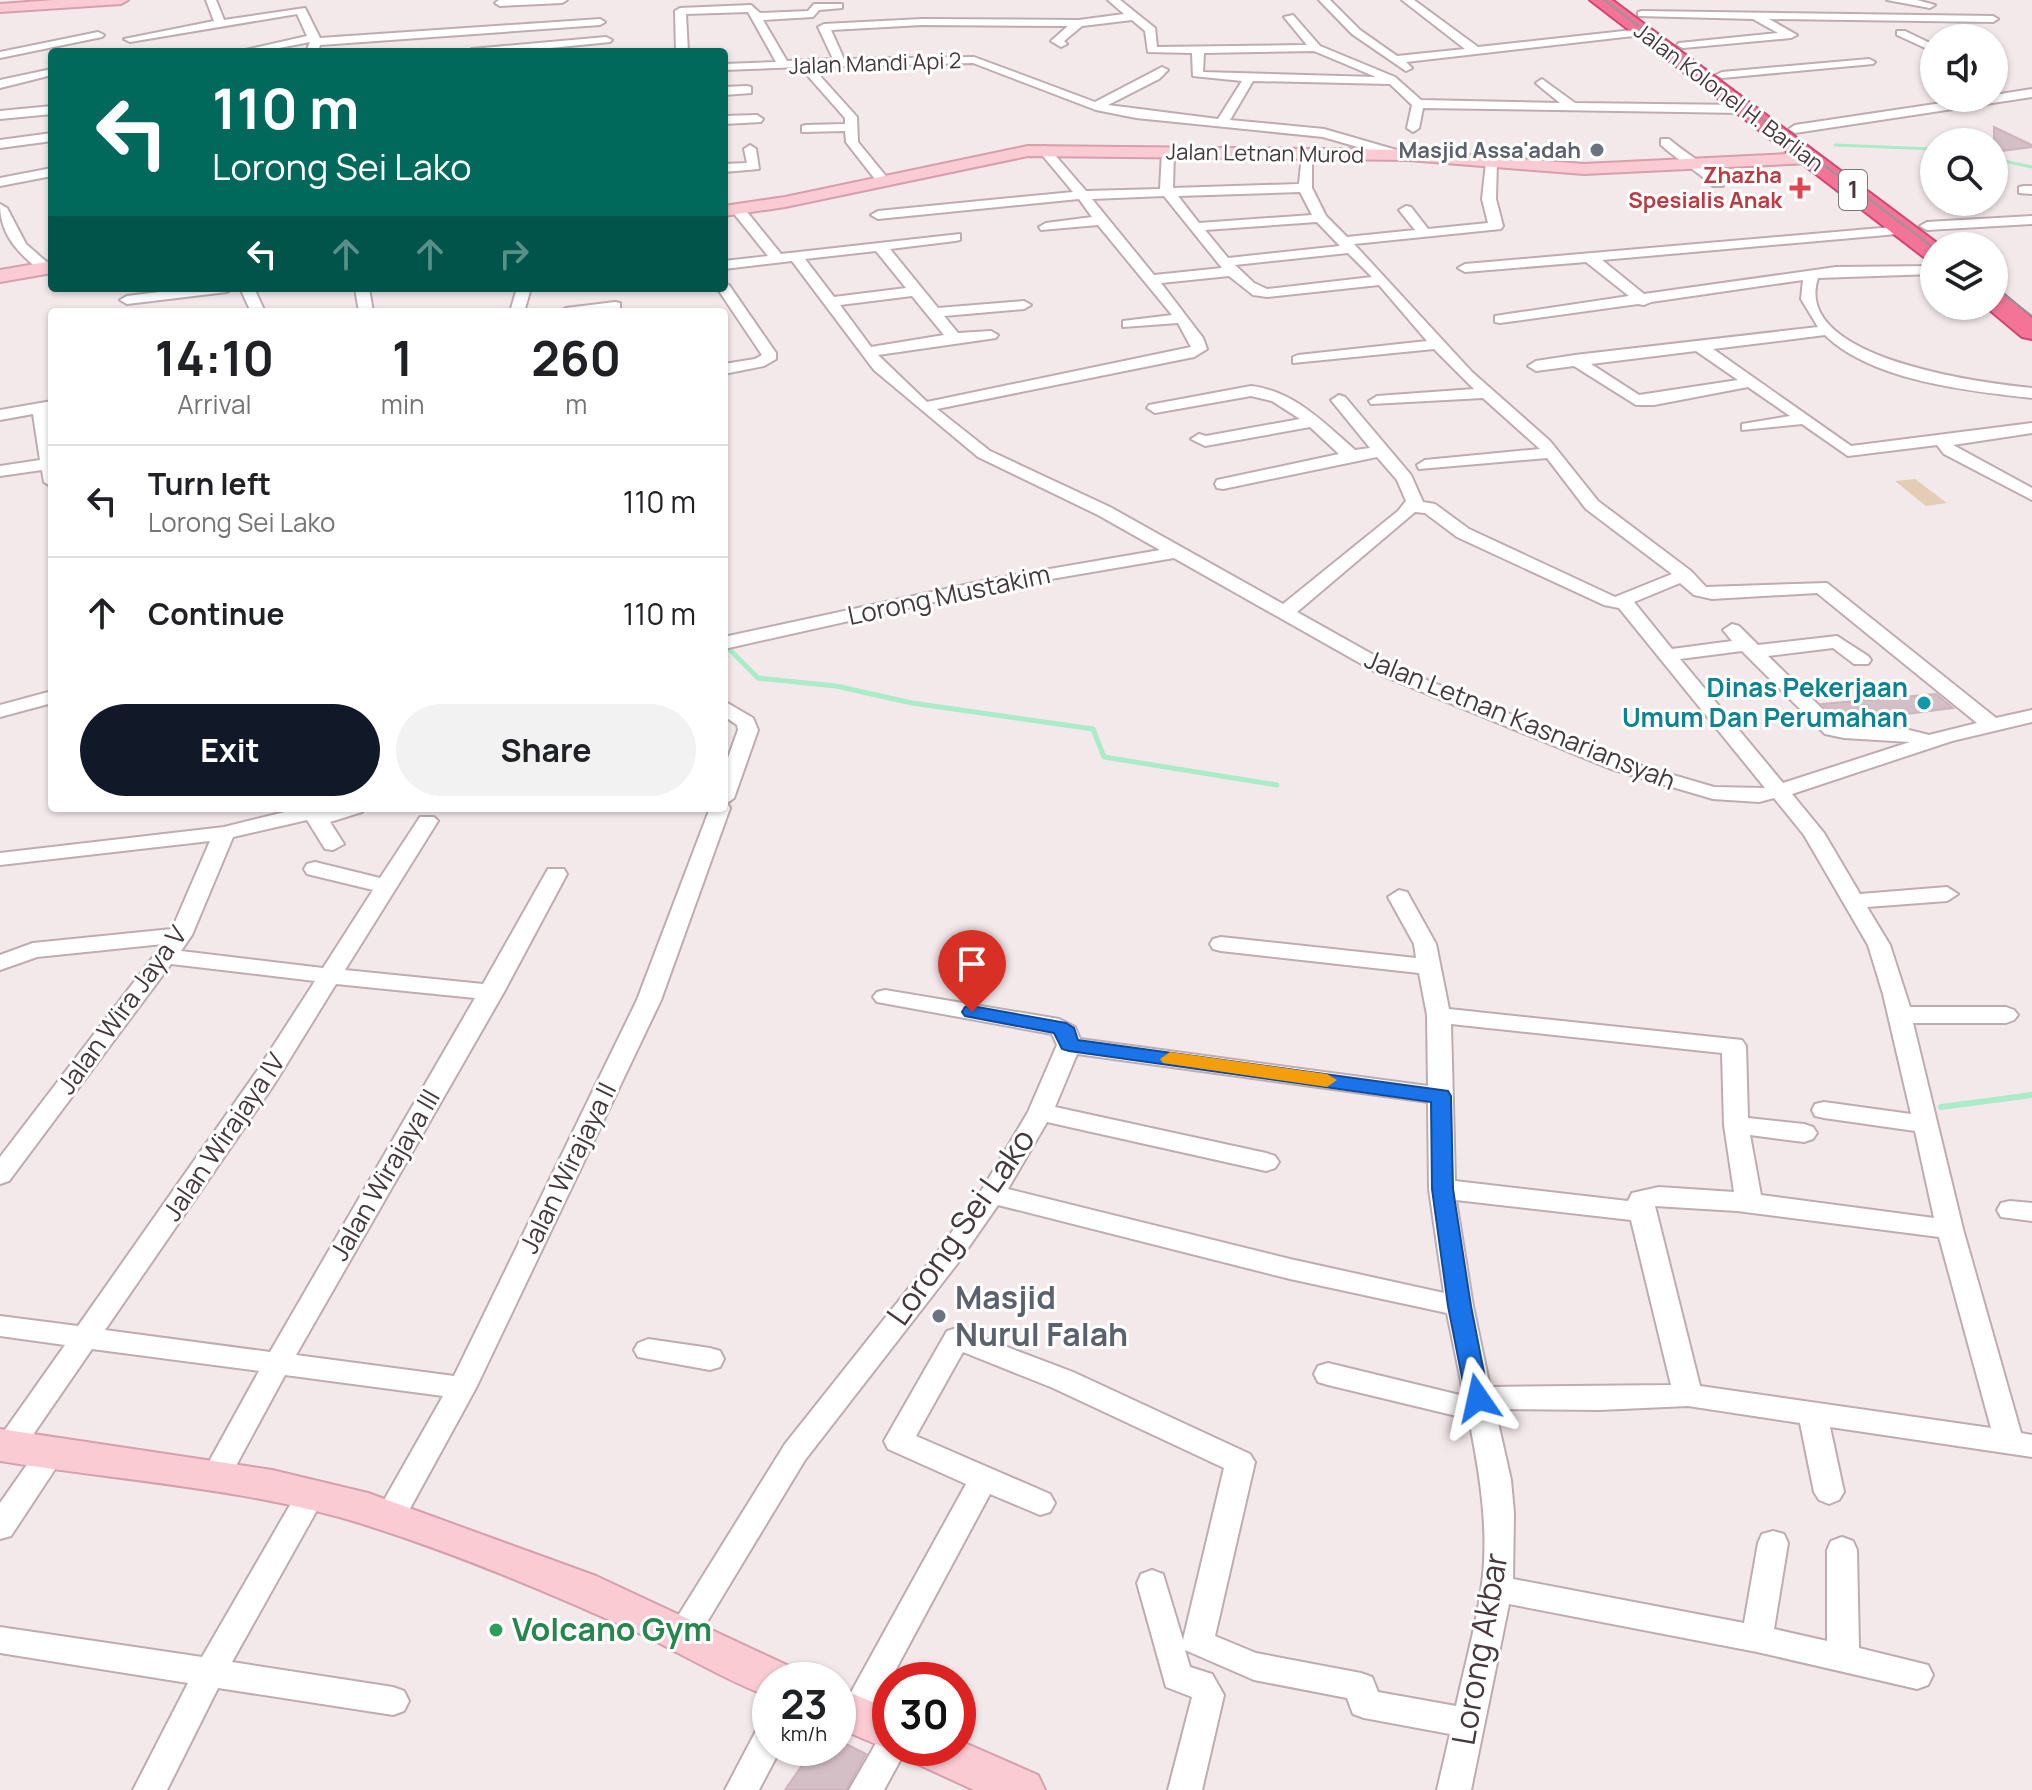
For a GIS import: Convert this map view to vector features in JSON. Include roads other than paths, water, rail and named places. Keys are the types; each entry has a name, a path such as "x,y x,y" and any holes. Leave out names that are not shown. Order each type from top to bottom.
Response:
{"highway":[{"name":"Jalan Kolonel H. Barlian","path":"1600,0 1683,45 1722,75"},
{"name":"Jalan Kolonel H. Barlian","path":"1622,0 1642,23 1742,109 1920,234"},
{"name":"1","path":"1722,75 1925,232"},
{"path":"2009,296 2032,331"}],"street":[{"path":"0,8 121,0"},
{"path":"211,0 221,25"},
{"path":"500,3 562,0"},
{"path":"1113,0 1151,30 1152,50 1229,54 1316,48"},
{"path":"1198,50 1198,75 1334,85 1393,80 1408,72 1356,32 1324,0"},
{"path":"1407,0 1477,52"},
{"path":"1787,0 1815,15"},
{"path":"1892,0 1993,19"},
{"path":"682,48 680,11 751,9 813,14 814,7 838,6"},
{"path":"751,9 784,66"},
{"path":"1396,60 1477,52 1642,23 1753,14 1856,16 1947,10"},
{"path":"130,39 302,11"},
{"path":"216,38 302,11"},
{"path":"302,11 314,44"},
{"path":"1683,45 1791,36 1753,14"},
{"path":"840,63 824,27 934,22 1079,23 1134,16"},
{"path":"1856,16 1878,26"},
{"path":"278,48 598,17 607,46 562,48"},
{"path":"1289,17 1316,48 1393,80 1418,104 1742,109"},
{"path":"1061,44 1057,41 1079,23"},
{"path":"1901,33 1920,42"},
{"path":"4,54 98,35"},
{"path":"391,38 391,48"},
{"path":"829,38 870,40 876,61"},
{"path":"4,54 48,73"},
{"name":"Jalan Mandi Api 2","path":"728,67 805,66 975,54 1039,78 1096,106 1324,133 1396,154"},
{"path":"1722,75 1869,62"},
{"path":"805,66 851,117 852,142 883,180"},
{"path":"1096,106 1155,77 1162,70"},
{"path":"0,84 48,74"},
{"path":"1222,123 1249,78"},
{"path":"1542,83 1572,106"},
{"path":"1452,89 1476,105"},
{"path":"728,91 747,90"},
{"path":"1795,129 2026,94"},
{"path":"1413,128 1418,104"},
{"path":"0,115 48,110"},
{"path":"728,120 757,119"},
{"path":"806,129 852,127"},
{"path":"0,144 48,138"},
{"path":"1665,142 1718,183"},
{"path":"728,168 754,166 750,149"},
{"path":"922,405 1195,352 1199,344 1116,240 1104,220 1044,150"},
{"name":"Jalan Letnan Murod","path":"731,210 988,157 1044,150 1396,154 1584,169 1811,158"},
{"path":"1168,152 1166,190 1229,267 1254,290 1263,292 1383,280"},
{"path":"1308,155 1305,188 1320,218 1383,280 1438,344 1486,393 1552,453 1592,505 1685,574 1684,578 1700,591 1712,594 1821,587 1991,724"},
{"path":"1149,280 1424,232 1496,225 1489,199 1492,163"},
{"path":"0,169 15,166"},
{"path":"0,182 48,173"},
{"path":"878,215 1084,195 1166,190 1305,188"},
{"path":"0,208 4,230 48,266"},
{"path":"731,210 777,258"},
{"path":"1406,210 1424,232"},
{"path":"1197,227 1320,218"},
{"path":"1046,227 1104,220"},
{"path":"1465,268 2032,220"},
{"path":"728,264 955,237"},
{"path":"880,246 954,338"},
{"path":"1588,256 1644,301"},
{"name":"Jalan Letnan Kasnariansyah","path":"796,257 867,352 922,405 984,454 1104,511 1388,671 1618,765 1725,795 1759,796 1929,742 2022,718"},
{"path":"0,276 48,267"},
{"path":"1500,319 1750,286 1845,270 1920,270"},
{"path":"1812,275 1807,294 1826,330 1859,351 1905,368 1971,384 2032,393"},
{"path":"1750,286 1807,294"},
{"path":"830,302 915,291"},
{"path":"127,300 194,292"},
{"path":"727,292 771,356 759,363 728,368"},
{"path":"933,313 1024,305"},
{"path":"599,308 615,306"},
{"path":"1128,324 1180,318"},
{"path":"1536,366 1826,330"},
{"path":"867,352 991,335"},
{"path":"1298,360 1438,344"},
{"path":"1698,345 1848,451 2032,428"},
{"path":"1575,360 1636,400 1654,400 1750,382"},
{"path":"1155,408 1255,390 1269,392 1308,419 1351,456"},
{"path":"1377,401 1486,393"},
{"path":"1178,419 1282,400"},
{"path":"1339,400 1413,492 1413,507"},
{"path":"0,415 46,407 48,429"},
{"path":"1308,419 1205,441 1199,439 1308,419"},
{"path":"1748,427 1805,419"},
{"path":"1947,439 1945,445 1950,451 2032,495"},
{"path":"1223,484 1381,451"},
{"path":"1425,465 1552,453"},
{"path":"0,471 48,463"},
{"path":"1283,614 1413,507 1429,508 1470,537 1610,601 1625,604 1813,833 1884,956 1950,1229 2020,1444 1688,1395 1480,1404 1328,1374"},
{"name":"Lorong Mustakim","path":"728,642 992,584 1176,552"},
{"path":"1625,604 1625,599 1684,578"},
{"path":"1668,655 1742,642 1837,642 1861,660"},
{"path":"1742,642 1832,730 1848,734 1901,732 1929,742"},
{"path":"0,711 48,698"},
{"path":"728,710 746,722 748,730 728,787"},
{"path":"2022,718 2032,734"},
{"name":"Jalan Wirajaya II","path":"390,1516 462,1388 649,1000 719,812"},
{"path":"0,859 224,833 314,813 333,844"},
{"name":"Jalan Wirajaya IV","path":"5,1446 266,1077 427,821"},
{"name":"Jalan Wira Jaya V","path":"0,1175 181,935 224,833"},
{"path":"315,869 384,886"},
{"name":"Jalan Wirajaya III","path":"215,1478 275,1365 492,992 556,874"},
{"path":"1854,901 1947,894"},
{"name":"Lorong Akbar","path":"1399,897 1422,934 1439,1015 1442,1189 1459,1306 1499,1513 1497,1589 1469,1723 1460,1789"},
{"path":"0,963 33,950 181,935"},
{"path":"1221,944 1430,967"},
{"path":"165,956 492,992"},
{"path":"885,997 1059,1027 1067,1032 1069,1045 1441,1096"},
{"path":"1439,1015 1734,1046 1736,1125 1749,1203"},
{"path":"1899,1015 2006,1015"},
{"name":"Lorong Sei Lako","path":"684,1633 795,1452 948,1257 992,1194 1040,1112 1069,1045"},
{"path":"1824,1110 1924,1124"},
{"path":"1040,1112 1266,1162"},
{"path":"1736,1125 1804,1133"},
{"path":"1442,1189 1642,1212"},
{"path":"992,1194 1290,1269 1459,1306"},
{"path":"1688,1395 1641,1199 1651,1195 1749,1203 1950,1229"},
{"path":"0,1326 462,1388"},
{"path":"1040,1503 898,1441 957,1338 1063,1380 1240,1462 1198,1643 1254,1666 1361,1687 1364,1704 1469,1723"},
{"path":"648,1350 710,1359"},
{"path":"1812,1412 1829,1492"},
{"path":"5,1446 311,1494 390,1516 530,1567 684,1633 752,1668"},
{"path":"0,1527 50,1454"},
{"path":"861,1717 983,1480"},
{"path":"150,1790 210,1672 311,1494"},
{"path":"1757,1639 1773,1543"},
{"path":"1842,1550 1843,1658"},
{"path":"1152,1583 1177,1677 1201,1684 1208,1695 1185,1790"},
{"path":"1497,1589 1757,1639 1917,1675"},
{"path":"0,1640 393,1701"},
{"path":"742,1790 755,1766"},
{"path":"866,1790 880,1766"},
{"path":"969,1766 1022,1790"}],"waterway":[{"path":"1835,145 1920,148"},
{"path":"2008,162 2032,167"},
{"path":"728,648 758,678 836,686 912,703 1093,729 1104,757 1277,785"},
{"path":"1941,1107 2032,1095"}],"tram line":[{"path":"1604,0 1920,237"},
{"path":"2008,298 2032,316"}],"place":[{"name":"Masjid Assa'adah","path":"1597,150"},
{"name":"Zhazha Spesialis Anak","path":"1800,188"},
{"name":"Dinas Pekerjaan Umum Dan Perumahan","path":"1924,703"},
{"name":"Masjid Nurul Falah","path":"939,1316"},
{"name":"Volcano Gym","path":"496,1630"}]}
